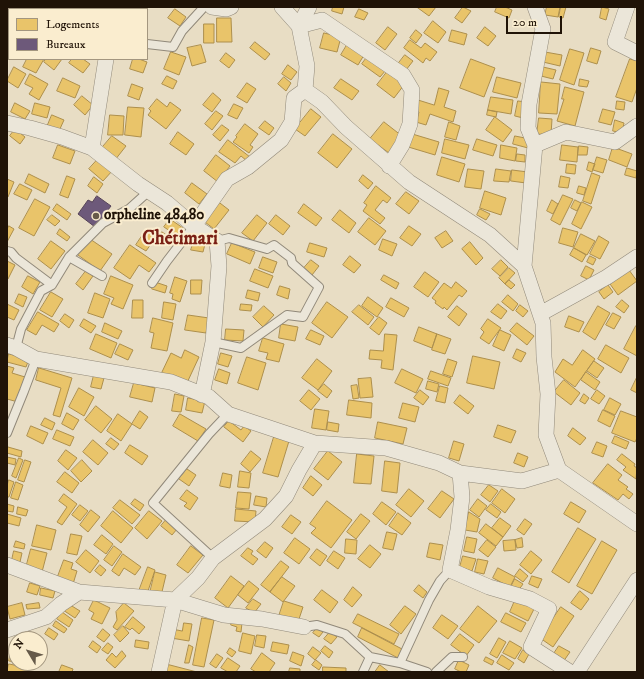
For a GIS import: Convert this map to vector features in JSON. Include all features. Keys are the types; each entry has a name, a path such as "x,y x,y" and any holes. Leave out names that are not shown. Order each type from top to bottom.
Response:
{"street":[{"path":"212,7 226,9 231,7"},
{"path":"194,226 227,179 248,166 281,140 292,122 294,98 305,90 307,66 299,26 282,7"},
{"path":"299,26 309,7"},
{"path":"535,7 543,29 528,104 528,128 535,145 524,266 543,323 544,357 548,394 546,435 559,470 637,524"},
{"path":"627,7 615,42 637,53"},
{"path":"299,26 322,20 403,75 412,90 410,124 402,145 389,166"},
{"path":"92,148 106,60"},
{"path":"305,90 322,102 346,127 389,166 409,182 490,235 524,266"},
{"path":"7,123 55,135 92,148 167,203 194,226 217,241 219,266 213,342 202,395"},
{"path":"535,145 566,132 615,142 637,126"},
{"path":"540,314 606,277 637,257"},
{"path":"12,347 36,359 171,382 209,397 228,414 315,442 386,448 439,463 460,473 522,481 559,470"},
{"path":"159,672 176,600 198,578 214,558 266,519 286,496 315,442"},
{"path":"460,473 462,497 458,530 450,570 489,587 530,599 549,609 531,646 570,672"},
{"path":"7,565 78,592 176,600 224,615 262,619 304,627"},
{"path":"577,672 630,604 637,580"},
{"path":"7,630 46,617 78,592"}],"lane":[{"path":"148,44 173,47 182,31 204,7"},
{"path":"12,347 41,291 52,285 69,257 104,223 129,209 149,191"},
{"path":"152,283 194,226"},
{"path":"213,342 241,348 287,315 303,318 319,287 292,264 290,258 274,245 267,249 229,238 217,241"},
{"path":"7,251 11,252 16,258 52,285"},
{"path":"69,257 102,276"},
{"path":"7,433 36,359"},
{"path":"214,558 153,503 209,434 228,414"},
{"path":"400,663 429,600 440,581 450,570"},
{"path":"304,627 317,625 345,634 370,657 400,663 427,672"},
{"path":"363,672 370,657"},
{"path":"436,672 452,658 463,657"}],"building: Logements":[{"path":"22,7 45,7 45,8"},
{"path":"333,7 344,7 342,14 332,11"},
{"path":"436,7 429,16 418,8"},
{"path":"463,7 471,11 462,23 455,18"},
{"path":"497,7 505,7 512,10 509,18 495,12"},
{"path":"547,7 560,7 558,17 545,15"},
{"path":"561,7 566,7 563,18 559,17"},
{"path":"602,7 609,9 606,20 600,18"},
{"path":"175,9 186,17 180,26 168,18"},
{"path":"359,9 368,13 364,20 355,17"},
{"path":"217,18 231,18 232,42 217,42"},
{"path":"433,21 446,32 438,43 424,33"},
{"path":"204,24 214,24 214,43 204,43"},
{"path":"388,27 397,34 385,50 376,43"},
{"path":"485,27 496,36 488,46 477,38"},
{"path":"416,30 422,35 416,43 410,38"},
{"path":"452,30 467,34 464,45 449,41"},
{"path":"324,33 341,37 337,52 320,48"},
{"path":"410,40 421,48 425,43 437,52 430,61 426,58 423,63 404,48"},
{"path":"255,42 270,54 265,60 250,48"},
{"path":"201,45 206,62 192,66 187,48"},
{"path":"347,45 364,55 358,65 341,55"},
{"path":"591,48 601,51 597,64 587,61"},
{"path":"570,49 584,53 574,85 560,80"},
{"path":"171,52 186,57 179,75 164,69"},
{"path":"545,52 562,55 560,66 543,62"},
{"path":"226,53 235,60 229,68 220,61"},
{"path":"405,55 413,61 406,70 398,64"},
{"path":"368,56 386,70 380,77 362,64"},
{"path":"471,59 495,68 484,97 460,88"},
{"path":"630,59 637,61 637,88 632,102 616,97"},
{"path":"26,60 43,60 36,73 23,67"},
{"path":"45,60 61,60 54,70 44,62"},
{"path":"71,60 84,60 90,64 83,73 69,63"},
{"path":"133,60 142,60 147,62 143,73 130,69"},
{"path":"288,65 297,72 291,80 282,74"},
{"path":"14,67 26,74 18,88 7,81"},
{"path":"543,67 556,70 553,79 541,76"},
{"path":"387,72 404,85 394,98 377,85"},
{"path":"30,74 48,84 39,100 29,94 33,88 25,84"},
{"path":"167,76 177,81 173,89 162,84"},
{"path":"284,77 291,83 286,91 278,84"},
{"path":"497,77 521,83 517,98 493,92"},
{"path":"63,78 80,86 75,98 57,91"},
{"path":"341,79 359,91 352,100 334,88"},
{"path":"580,79 589,81 587,87 579,86"},
{"path":"541,82 560,84 557,114 539,113"},
{"path":"247,83 256,89 247,103 237,97"},
{"path":"132,84 143,88 139,100 128,96"},
{"path":"565,87 584,92 575,126 557,121 564,99 562,99"},
{"path":"439,88 449,91 444,107 456,111 453,122 430,114 426,125 416,122 419,112 415,110 418,100 434,105"},
{"path":"213,93 221,100 212,112 203,105"},
{"path":"82,96 93,105 85,115 74,105"},
{"path":"491,97 513,100 511,114 488,110"},
{"path":"157,99 167,107 170,102 181,110 166,129 148,115 151,111 149,109"},
{"path":"518,101 526,102 523,118 515,116"},
{"path":"617,101 625,102 624,110 616,109"},
{"path":"15,103 30,111 25,119 11,112"},
{"path":"35,103 50,107 47,118 32,114"},
{"path":"234,104 243,108 237,119 228,115"},
{"path":"128,107 144,108 141,137 125,135"},
{"path":"311,109 321,117 305,136 295,129"},
{"path":"603,109 615,112 611,125 599,122"},
{"path":"488,110 497,112 496,117 487,115"},
{"path":"216,111 223,116 212,130 205,124"},
{"path":"52,115 64,120 59,131 47,127"},
{"path":"110,115 124,116 123,135 108,135"},
{"path":"495,117 512,130 503,142 486,130"},
{"path":"539,118 552,119 551,135 537,134"},
{"path":"615,120 624,123 622,133 613,131"},
{"path":"265,121 274,128 269,135 259,128"},
{"path":"384,122 402,136 389,153 370,139"},
{"path":"449,122 460,126 456,140 445,137"},
{"path":"245,124 258,134 250,145 253,147 249,153 233,142"},
{"path":"222,125 229,130 220,141 213,135"},
{"path":"15,129 25,137 20,144 10,136"},
{"path":"178,132 194,144 186,155 170,144"},
{"path":"409,133 439,142 435,155 405,146"},
{"path":"333,134 352,149 337,168 318,153"},
{"path":"112,136 126,146 115,160 101,149"},
{"path":"515,136 530,139 528,148 513,144"},
{"path":"445,139 469,145 465,159 442,153"},
{"path":"477,139 497,145 493,156 473,150"},
{"path":"228,140 250,157 247,161 241,156 235,163 219,152"},
{"path":"58,145 75,151 70,164 53,158"},
{"path":"501,145 517,148 515,161 500,158"},
{"path":"562,145 578,147 577,162 560,160"},
{"path":"579,146 588,147 587,155 578,155"},
{"path":"613,147 632,154 627,167 609,160"},
{"path":"517,154 525,155 525,162 516,161"},
{"path":"216,155 230,166 218,182 204,171"},
{"path":"442,157 465,164 459,182 437,175"},
{"path":"597,157 607,160 603,173 593,170"},
{"path":"99,158 113,170 103,181 89,169"},
{"path":"589,162 595,164 592,172 587,170"},
{"path":"567,164 576,165 575,174 566,173"},
{"path":"627,168 637,171 636,178 625,175"},
{"path":"468,169 484,171 481,189 465,187"},
{"path":"496,169 511,171 509,182 494,181"},
{"path":"512,170 528,172 526,183 511,181"},
{"path":"592,173 600,176 591,204 583,201"},
{"path":"29,174 49,184 45,193 25,183"},
{"path":"363,175 373,183 368,189 359,181"},
{"path":"67,176 75,179 68,198 60,195"},
{"path":"561,176 570,178 568,188 559,187"},
{"path":"94,177 103,184 97,193 88,186"},
{"path":"7,179 14,182 8,197 7,197"},
{"path":"192,183 207,194 199,204 185,193"},
{"path":"20,184 32,190 27,200 14,194"},
{"path":"376,186 391,198 387,203 383,200 375,210 385,218 380,224 363,211 367,205 364,203"},
{"path":"579,186 586,188 584,195 577,193"},
{"path":"485,191 506,198 501,215 480,208"},
{"path":"406,192 419,201 409,214 396,204"},
{"path":"563,195 573,199 560,225 551,220"},
{"path":"35,199 50,207 34,236 19,228"},
{"path":"216,200 229,210 214,229 201,219"},
{"path":"552,200 558,204 553,214 547,211"},
{"path":"575,200 581,203 577,211 571,208"},
{"path":"582,202 592,207 581,229 572,224"},
{"path":"57,204 71,214 67,220 53,210"},
{"path":"304,204 322,218 316,226 298,213"},
{"path":"480,209 490,214 486,220 477,215"},
{"path":"340,210 356,223 349,233 332,220"},
{"path":"52,215 60,221 55,226 47,220"},
{"path":"257,215 267,223 253,241 242,233"},
{"path":"276,215 290,226 283,235 269,224"},
{"path":"369,218 386,231 375,245 358,232"},
{"path":"170,219 183,228 177,236 164,227"},
{"path":"9,226 14,229 7,242 7,230"},
{"path":"409,226 421,234 412,246 400,238"},
{"path":"563,228 578,232 573,247 559,243"},
{"path":"60,229 70,237 67,241 57,234"},
{"path":"146,230 156,237 146,251 136,245"},
{"path":"446,231 453,241 442,248 435,238"},
{"path":"162,232 174,240 170,246 158,238"},
{"path":"581,234 595,241 587,255 574,248"},
{"path":"599,236 609,242 600,259 590,254"},
{"path":"90,239 112,254 100,271 78,255"},
{"path":"383,239 397,244 392,256 379,250"},
{"path":"51,241 65,251 51,269 38,259"},
{"path":"194,241 205,244 203,252 191,250"},
{"path":"470,242 483,258 476,265 462,249"},
{"path":"232,243 255,252 250,264 227,254"},
{"path":"310,243 327,248 324,257 307,252"},
{"path":"130,245 156,263 149,272 139,265 130,279 114,268"},
{"path":"574,248 586,255 582,262 570,255"},
{"path":"350,256 361,265 354,273 343,265"},
{"path":"590,256 596,259 593,265 587,262"},
{"path":"263,257 277,262 273,273 259,268"},
{"path":"311,260 319,266 312,275 304,268"},
{"path":"501,260 508,267 500,276 492,269"},
{"path":"7,261 15,265 8,279 7,279"},
{"path":"586,266 594,270 589,280 581,276"},
{"path":"509,268 515,273 505,284 499,278"},
{"path":"255,269 273,276 268,288 250,281"},
{"path":"629,270 637,281 618,295 610,284"},
{"path":"86,271 93,276 83,290 76,284"},
{"path":"425,272 439,282 428,297 414,287"},
{"path":"384,275 399,283 396,289 381,280"},
{"path":"28,276 40,282 33,294 22,287"},
{"path":"111,276 133,285 123,309 111,304 114,298 104,294"},
{"path":"175,277 187,281 180,302 172,299 173,294 170,293"},
{"path":"191,280 202,280 201,294 191,294"},
{"path":"509,280 515,285 511,289 505,284"},
{"path":"155,282 167,286 165,293 152,289"},
{"path":"456,282 467,291 462,297 459,295 447,310 444,307 443,309 435,303 436,301 432,298 444,283 451,288"},
{"path":"608,285 613,292 604,299 599,292"},
{"path":"280,286 290,289 288,299 277,295"},
{"path":"248,290 260,293 258,301 246,298"},
{"path":"51,292 63,299 52,317 40,310"},
{"path":"95,293 110,299 103,318 88,313"},
{"path":"19,294 27,297 23,307 15,303"},
{"path":"508,295 518,304 513,311 502,302"},
{"path":"368,297 383,308 377,317 362,306"},
{"path":"391,298 409,308 404,317 386,307"},
{"path":"133,300 143,300 143,318 132,318"},
{"path":"622,300 629,306 624,313 616,307"},
{"path":"164,302 176,304 173,320 162,318"},
{"path":"327,302 348,317 332,338 312,323"},
{"path":"7,304 19,310 14,320 7,317"},
{"path":"241,304 252,305 251,311 240,310"},
{"path":"498,304 507,311 501,319 491,312"},
{"path":"359,305 374,317 368,325 352,312"},
{"path":"520,305 528,311 523,317 516,311"},
{"path":"264,306 274,315 263,327 253,317"},
{"path":"457,306 467,314 459,326 448,317"},
{"path":"598,306 610,313 595,340 583,332"},
{"path":"38,312 59,324 54,332 42,325 36,335 27,330"},
{"path":"613,313 621,317 614,329 606,325"},
{"path":"65,314 74,320 69,328 60,321"},
{"path":"188,315 209,318 206,333 185,330"},
{"path":"569,316 584,322 579,332 565,327"},
{"path":"379,317 387,323 379,335 370,328"},
{"path":"153,318 173,323 167,351 151,348 154,333 150,332"},
{"path":"84,319 96,326 91,333 80,326"},
{"path":"488,319 501,328 489,344 480,338 484,332 481,329"},
{"path":"105,323 122,331 118,339 102,332"},
{"path":"517,323 534,336 527,345 510,331"},
{"path":"281,324 298,327 295,341 279,338"},
{"path":"636,326 637,327 637,356 624,349"},
{"path":"419,327 437,334 432,348 414,341"},
{"path":"226,329 244,330 243,341 225,340"},
{"path":"311,330 324,336 320,345 306,339"},
{"path":"500,330 511,335 504,351 493,346"},
{"path":"96,334 117,343 111,358 90,349"},
{"path":"385,334 397,335 393,370 381,368 382,360 369,359 370,350 383,351"},
{"path":"437,334 451,339 445,354 432,350"},
{"path":"263,338 284,344 279,362 266,359 268,353 259,351"},
{"path":"120,344 133,350 128,360 115,354"},
{"path":"606,345 629,358 621,373 598,359"},
{"path":"517,349 526,353 521,362 513,358"},
{"path":"185,350 199,357 186,385 161,374 171,353 181,358"},
{"path":"583,350 595,359 575,387 555,372 563,359 572,365"},
{"path":"221,353 232,356 228,367 218,364"},
{"path":"9,354 29,359 26,367 7,362"},
{"path":"473,356 500,362 494,389 467,383"},
{"path":"247,357 266,363 258,390 238,383"},
{"path":"317,359 332,371 318,390 302,378"},
{"path":"448,359 457,362 452,377 443,374"},
{"path":"594,361 604,368 597,378 587,371"},
{"path":"7,366 14,368 12,373 25,377 18,402 7,399"},
{"path":"39,368 72,378 60,417 53,415 61,388 36,380"},
{"path":"219,369 230,373 227,384 215,380"},
{"path":"402,369 423,379 416,393 395,383"},
{"path":"431,371 451,378 448,386 428,379"},
{"path":"586,372 600,382 595,390 581,380"},
{"path":"94,375 104,378 101,389 91,387"},
{"path":"637,377 637,393 631,390"},
{"path":"371,378 373,397 360,398 358,379"},
{"path":"564,380 580,393 571,405 554,392"},
{"path":"428,381 439,384 437,392 426,389"},
{"path":"134,383 155,388 152,402 130,397"},
{"path":"324,384 332,391 327,398 318,391"},
{"path":"357,385 359,398 353,399 351,386"},
{"path":"440,386 448,388 445,403 436,401"},
{"path":"79,388 94,397 84,416 69,407"},
{"path":"309,390 320,399 311,410 300,401"},
{"path":"420,390 429,397 423,405 414,398"},
{"path":"597,390 605,396 599,404 591,399"},
{"path":"175,394 184,396 181,412 172,411"},
{"path":"584,394 589,398 585,404 580,401"},
{"path":"460,395 474,406 468,414 454,403"},
{"path":"188,398 205,401 202,413 186,410"},
{"path":"610,398 621,404 615,415 604,410"},
{"path":"349,400 372,403 371,418 347,415"},
{"path":"403,403 419,407 415,422 399,418"},
{"path":"96,406 112,419 101,433 85,420"},
{"path":"315,409 329,411 326,430 312,428"},
{"path":"603,410 615,416 610,427 598,421"},
{"path":"140,411 148,417 140,429 132,424"},
{"path":"621,411 637,417 637,438 635,442 612,433"},
{"path":"67,413 79,420 73,430 62,424"},
{"path":"118,414 132,424 121,441 107,431"},
{"path":"180,414 206,429 198,441 173,426"},
{"path":"45,418 55,423 52,430 41,425"},
{"path":"229,421 241,430 244,426 251,431 243,442 224,427"},
{"path":"328,422 339,424 338,432 327,430"},
{"path":"378,422 407,428 403,444 375,438"},
{"path":"498,425 516,431 511,443 494,437"},
{"path":"31,426 48,433 43,444 27,436"},
{"path":"573,428 586,438 580,445 568,436"},
{"path":"57,430 74,437 70,446 53,439"},
{"path":"615,436 629,442 626,449 612,443"},
{"path":"274,437 289,441 278,477 263,473"},
{"path":"111,438 119,444 114,450 106,444"},
{"path":"93,440 108,453 98,465 83,452"},
{"path":"454,441 464,444 459,461 449,458"},
{"path":"597,442 607,446 603,457 592,453"},
{"path":"130,445 148,456 142,465 125,453"},
{"path":"8,447 22,451 21,457 7,453"},
{"path":"66,450 77,458 68,470 58,461"},
{"path":"251,451 261,459 250,472 241,464"},
{"path":"328,451 342,462 328,480 314,469"},
{"path":"518,453 528,457 524,467 514,463"},
{"path":"357,454 374,456 371,484 354,483"},
{"path":"622,454 635,464 634,466 637,468 636,479 623,470 626,467 617,460"},
{"path":"7,457 16,459 15,465 7,463"},
{"path":"19,458 23,460 16,478 12,476"},
{"path":"25,460 31,462 24,482 18,480"},
{"path":"82,460 92,471 81,482 71,471"},
{"path":"385,461 400,463 397,493 382,491"},
{"path":"608,464 622,475 618,480 628,487 626,489 633,494 629,499 623,494 618,500 593,483"},
{"path":"187,469 196,475 189,486 179,479"},
{"path":"240,471 251,473 249,488 238,487"},
{"path":"65,472 79,483 72,493 57,482"},
{"path":"223,473 232,475 230,488 220,486"},
{"path":"311,476 322,485 313,496 303,488"},
{"path":"9,480 14,482 9,497 7,497 7,486"},
{"path":"16,482 23,485 18,500 11,498"},
{"path":"489,485 498,491 490,502 481,495"},
{"path":"409,489 424,501 411,517 396,505"},
{"path":"502,489 515,499 505,513 492,503"},
{"path":"187,490 198,498 190,510 184,506 187,503 180,499"},
{"path":"442,491 454,499 440,518 428,509"},
{"path":"238,492 251,493 249,509 236,508"},
{"path":"64,494 77,504 62,525 57,522 67,507 59,501"},
{"path":"256,496 267,498 266,507 254,505"},
{"path":"135,499 144,505 140,511 131,504"},
{"path":"478,499 487,506 479,517 470,510"},
{"path":"120,500 140,515 132,524 113,508"},
{"path":"327,501 352,520 331,548 311,533 316,528 310,524"},
{"path":"382,502 396,512 386,525 373,514"},
{"path":"571,502 586,511 579,523 564,514"},
{"path":"7,504 14,506 13,512 7,511"},
{"path":"491,504 501,512 497,518 486,510"},
{"path":"80,505 88,511 80,521 72,515"},
{"path":"18,507 28,510 26,516 17,514"},
{"path":"236,509 256,511 255,522 235,521"},
{"path":"91,510 100,517 88,532 80,525"},
{"path":"113,511 133,528 121,543 101,526"},
{"path":"149,511 162,521 147,539 135,528"},
{"path":"469,512 480,519 477,532 465,530"},
{"path":"398,513 411,523 402,535 389,526"},
{"path":"7,514 21,518 19,526 7,523"},
{"path":"361,514 370,521 356,539 347,532"},
{"path":"291,515 301,522 292,534 282,527"},
{"path":"500,518 511,526 503,537 492,528"},
{"path":"525,519 532,524 524,535 517,530"},
{"path":"166,520 177,529 172,535 161,526"},
{"path":"486,524 503,537 496,546 479,533"},
{"path":"37,525 56,530 51,550 32,546"},
{"path":"578,528 596,539 569,583 552,572"},
{"path":"387,532 397,534 393,550 383,548"},
{"path":"71,534 82,536 77,555 67,553"},
{"path":"102,535 113,544 106,554 94,545"},
{"path":"467,537 477,539 474,553 464,551"},
{"path":"295,538 310,549 299,564 284,553"},
{"path":"522,538 523,547 517,548 515,540"},
{"path":"346,539 357,540 356,554 345,553"},
{"path":"487,540 496,547 488,557 479,550"},
{"path":"515,540 516,550 504,551 503,541"},
{"path":"16,541 25,544 24,549 14,547"},
{"path":"602,541 617,550 592,594 577,586"},
{"path":"265,542 273,548 266,558 257,551"},
{"path":"430,543 443,545 440,560 427,557"},
{"path":"370,545 381,554 370,568 358,559"},
{"path":"114,546 122,552 112,566 104,560"},
{"path":"191,546 203,555 188,573 177,565"},
{"path":"248,548 253,551 251,554 258,559 253,565 241,556"},
{"path":"31,549 47,553 42,572 26,568"},
{"path":"317,549 327,556 320,566 310,558"},
{"path":"86,550 99,561 90,573 76,562"},
{"path":"14,551 22,553 20,562 12,560"},
{"path":"334,551 345,558 338,569 327,561"},
{"path":"531,551 542,560 531,574 520,565"},
{"path":"123,554 141,567 135,575 124,568 119,576 112,571"},
{"path":"463,556 476,559 472,571 460,567"},
{"path":"478,559 488,561 484,574 475,572"},
{"path":"64,560 73,563 71,569 77,571 73,584 57,579"},
{"path":"281,561 289,567 270,592 261,585"},
{"path":"100,565 106,570 101,576 95,571"},
{"path":"148,567 155,570 147,594 139,591"},
{"path":"498,568 515,577 510,587 493,578"},
{"path":"520,569 528,576 523,582 515,576"},
{"path":"155,572 166,575 161,596 150,593"},
{"path":"231,576 244,586 228,608 215,598"},
{"path":"532,576 542,579 538,588 529,584"},
{"path":"282,577 295,586 283,602 270,592"},
{"path":"515,579 523,584 518,591 511,587"},
{"path":"249,581 259,589 248,603 238,595"},
{"path":"30,583 40,586 37,595 27,592"},
{"path":"419,585 427,592 423,598 414,591"},
{"path":"353,587 362,595 352,607 344,600"},
{"path":"41,588 55,591 53,598 40,595"},
{"path":"322,590 338,602 330,613 314,600"},
{"path":"580,591 589,599 581,610 571,603"},
{"path":"517,596 536,605 528,621 510,612"},
{"path":"253,599 261,604 254,613 246,608"},
{"path":"94,600 110,608 102,624 91,619 94,613 89,610"},
{"path":"284,601 303,607 298,622 279,616"},
{"path":"22,603 25,615 10,619 7,607"},
{"path":"39,603 40,608 27,609 26,605"},
{"path":"67,603 80,611 75,618 63,610"},
{"path":"124,603 134,611 117,630 113,627 117,620 116,612"},
{"path":"405,606 416,614 401,634 390,625"},
{"path":"478,606 497,621 479,643 460,629"},
{"path":"561,607 574,616 553,647 540,638"},
{"path":"62,612 73,620 69,627 57,619"},
{"path":"506,613 526,623 521,632 501,622"},
{"path":"358,614 399,634 394,644 353,623"},
{"path":"442,615 458,626 448,639 433,628"},
{"path":"133,617 145,627 139,634 132,628 130,630 125,627"},
{"path":"202,618 214,620 204,667 193,665"},
{"path":"56,621 67,629 64,633 53,626"},
{"path":"232,621 242,623 241,632 236,631 237,627 231,625"},
{"path":"184,623 192,624 189,641 171,638 172,629 182,631"},
{"path":"123,626 129,633 120,642 114,635"},
{"path":"49,628 58,634 54,640 48,636 47,631"},
{"path":"317,628 323,632 319,637 313,633"},
{"path":"362,628 402,649 398,658 358,637"},
{"path":"103,629 110,635 104,642 97,637"},
{"path":"330,632 337,637 331,644 324,639"},
{"path":"243,633 255,636 251,654 239,651"},
{"path":"460,634 474,645 466,656 451,645"},
{"path":"257,635 266,636 264,648 255,646"},
{"path":"499,638 506,642 497,658 490,654"},
{"path":"136,640 149,642 148,649 135,647"},
{"path":"93,641 101,647 97,653 89,647"},
{"path":"510,641 522,648 515,659 503,653"},
{"path":"273,642 289,645 287,654 271,651"},
{"path":"108,643 113,647 108,654 102,650"},
{"path":"189,645 193,647 189,663 185,663"},
{"path":"325,646 333,652 329,658 321,651"},
{"path":"559,646 570,652 563,662 553,655"},
{"path":"313,647 321,653 315,660 308,654"},
{"path":"230,648 236,652 232,657 227,653"},
{"path":"523,650 529,654 524,663 518,659"},
{"path":"122,651 126,656 115,668 106,660 112,653 116,657"},
{"path":"293,652 304,656 301,666 290,661"},
{"path":"262,653 275,663 269,672 256,672 251,669"},
{"path":"217,654 223,658 216,668 210,664"},
{"path":"502,655 514,663 509,670 497,663"},
{"path":"486,657 494,661 492,665 484,661"},
{"path":"228,658 240,666 236,672 228,672 221,668"},
{"path":"316,660 322,665 319,670 312,665"},
{"path":"459,660 469,665 466,672 461,672 455,669"},
{"path":"166,664 197,672 164,672"},
{"path":"62,665 73,669 72,672 59,672"},
{"path":"380,665 389,672 375,672"},
{"path":"323,667 346,668 346,672 323,672"},
{"path":"8,668 8,671 28,671 28,672 7,672"},
{"path":"290,668 300,669 300,672 289,672"}],"building: Bureaux":[{"path":"97,196 111,206 95,227 78,214 88,200 92,202"}],"place":[{"name":"orpheline 48480","path":"96,216"}],"district":[{"name":"Chétimari","path":"180,240"}]}
